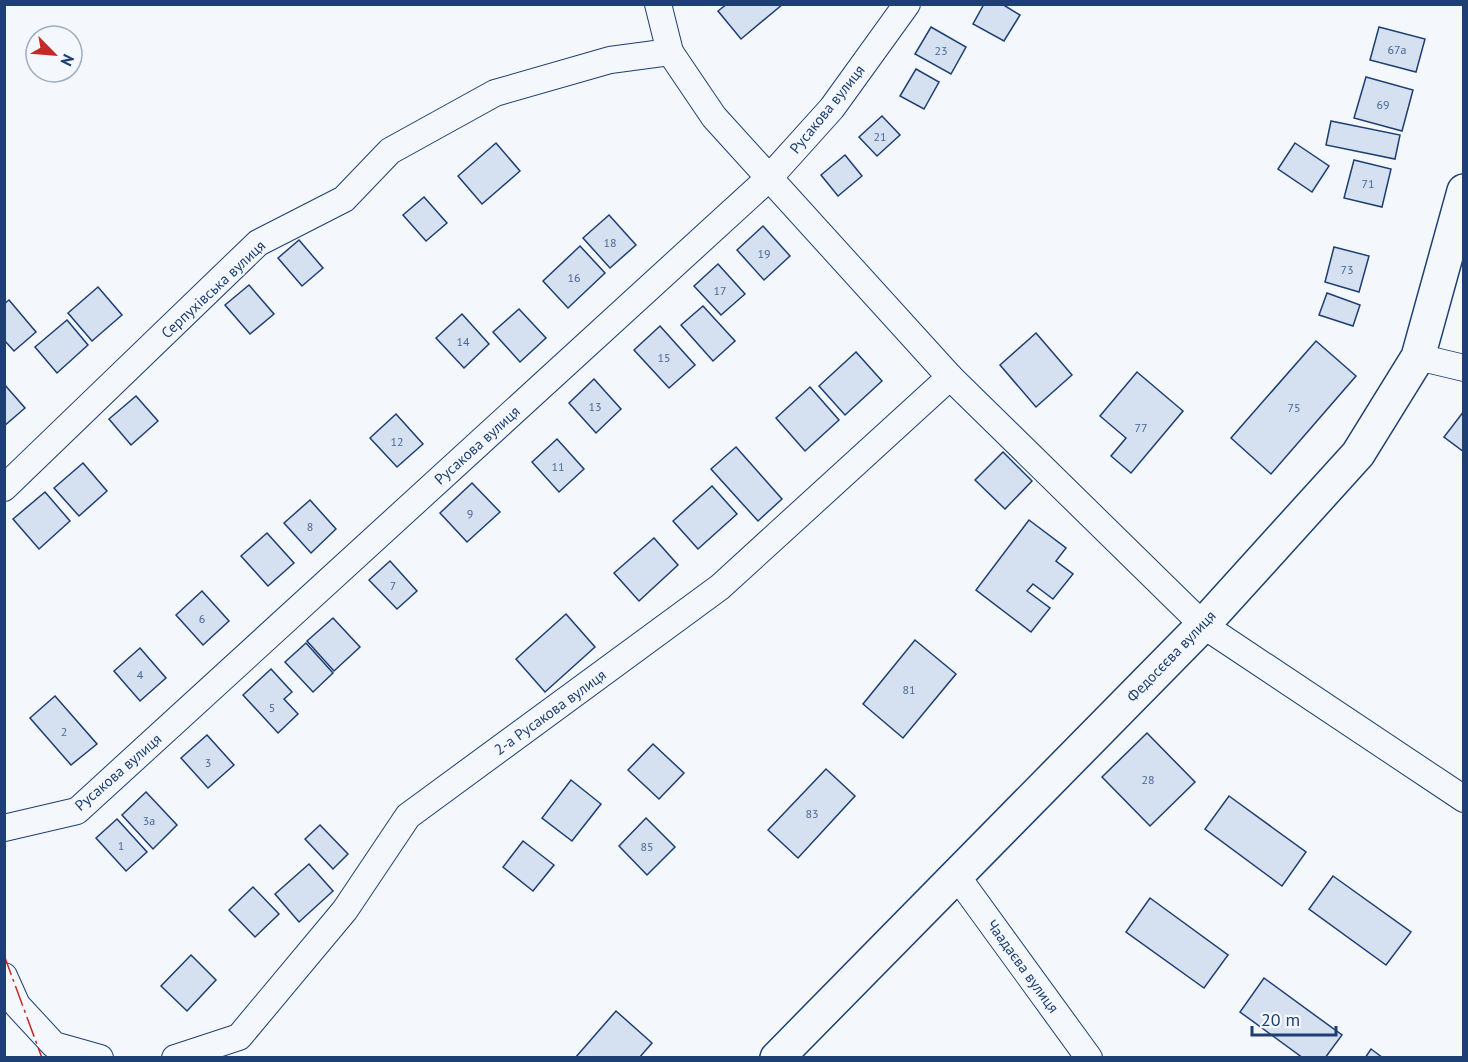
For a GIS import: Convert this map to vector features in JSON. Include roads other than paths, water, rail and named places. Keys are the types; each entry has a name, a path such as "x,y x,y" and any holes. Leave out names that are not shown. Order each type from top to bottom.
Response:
{"main road":[{"name":"Федосєєва вулиця","path":"777,1058 1203,626 1358,454 1418,357 1464,190"}],"street":[{"path":"658,4 670,52 714,117 950,377 1203,626 1464,799"},
{"name":"Русакова вулиця","path":"4,828 77,811 769,178 832,108 907,4"},
{"name":"Серпухівська вулиця","path":"4,488 258,243 344,199 390,151 495,93 610,60 670,52"},
{"path":"1418,357 1464,369"},
{"name":"2-а Русакова вулиця","path":"175,1058 239,1037 345,910 408,816 720,587 950,377"},
{"name":"Чаадаєва вулиця","path":"956,875 1089,1058"},
{"path":"4,976 17,1005 54,1045 100,1058"}]}
